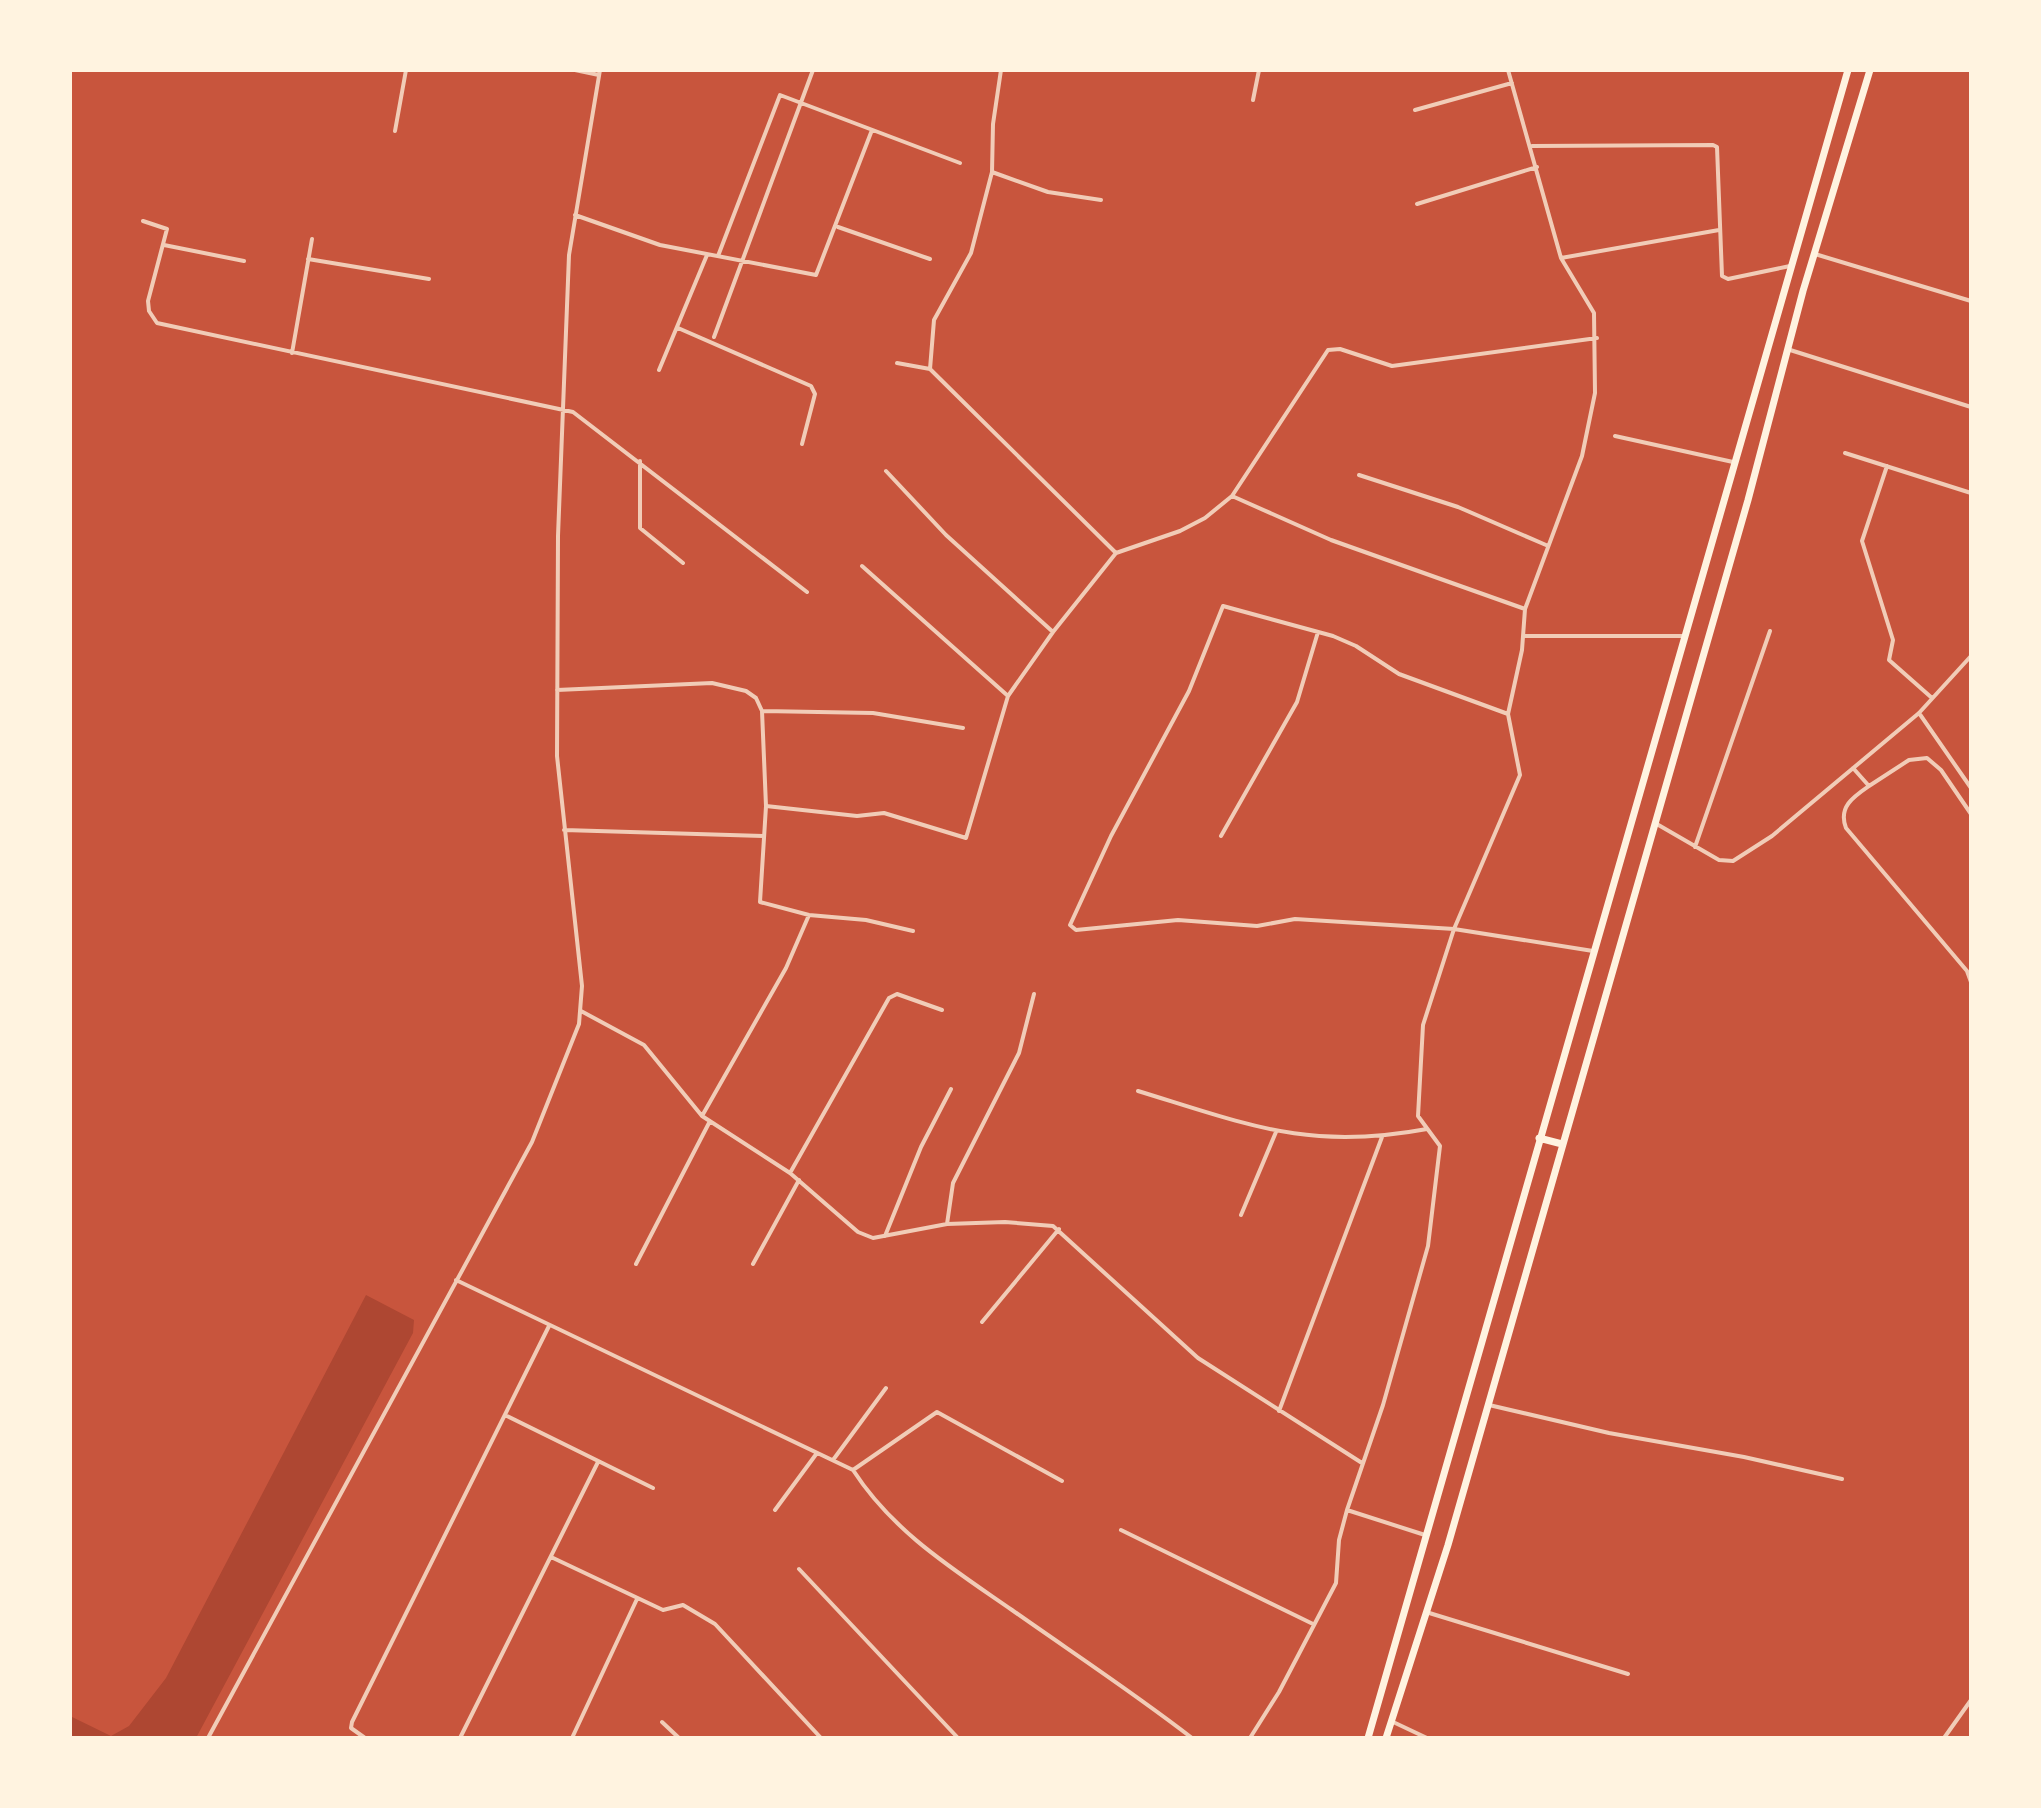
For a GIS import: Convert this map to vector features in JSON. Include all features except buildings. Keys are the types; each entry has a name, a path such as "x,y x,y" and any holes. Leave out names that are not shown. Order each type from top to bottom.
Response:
{"main road":[{"path":"1368,1738 1848,70"},
{"path":"1386,1738 1488,1405 1748,500 1787,349 1870,70"},
{"path":"1539,1138 1562,1144"}],"street":[{"path":"395,131 406,70"},
{"path":"208,1738 532,1142 581,1011 576,930 557,756 562,408 569,255 600,72 575,70"},
{"path":"714,337 813,70"},
{"path":"930,369 934,320 971,253 992,172 993,124 1001,70"},
{"path":"1253,100 1259,70"},
{"path":"1250,1738 1279,1692 1336,1583 1339,1540 1347,1510 1383,1405 1430,1234 1440,1146 1418,1116 1421,1034 1454,929 1520,775 1508,714 1525,609 1590,427 1597,338 1591,304 1561,258 1532,146 1508,70"},
{"path":"1415,110 1512,83"},
{"path":"718,256 780,95 960,163"},
{"path":"575,215 660,245 816,275 838,227 872,130"},
{"path":"1532,146 1713,145 1717,147 1719,230 1724,278 1792,266"},
{"path":"1417,204 1537,167"},
{"path":"992,172 1048,192 1101,200"},
{"path":"143,221 167,229 148,301 149,311 157,323 562,408 587,421 807,592"},
{"path":"838,227 930,259"},
{"path":"1561,258 1719,230"},
{"path":"292,353 312,239"},
{"path":"163,245 244,261"},
{"path":"1815,254 1971,301"},
{"path":"659,370 707,255"},
{"path":"308,259 429,279"},
{"path":"678,328 811,386 815,394 802,444"},
{"path":"766,806 857,816 884,813 966,838 1008,696 1053,632 1116,553 1180,531 1205,518 1232,496 1332,348 1392,366 1597,338"},
{"path":"1787,349 1971,407"},
{"path":"897,363 930,369 1116,553"},
{"path":"1615,436 1736,463"},
{"path":"1845,453 1971,493"},
{"path":"640,461 640,528 683,563"},
{"path":"1887,466 1864,532 1864,551 1893,640 1889,660 1933,698"},
{"path":"886,471 946,535 1053,632"},
{"path":"1359,475 1458,507 1546,545"},
{"path":"1232,496 1331,540 1525,609"},
{"path":"862,566 1008,696"},
{"path":"1508,714 1399,674 1356,646 1318,632 1223,606 1189,691 1111,836 1070,925 1076,930 1178,920 1257,926 1295,919 1454,929 1593,951"},
{"path":"1695,847 1770,631"},
{"path":"1221,836 1297,702 1318,632"},
{"path":"1523,636 1686,636"},
{"path":"1655,823 1719,860 1733,861 1772,836 1919,713 1971,656"},
{"path":"557,690 712,683 746,691 756,698 762,711 766,806 760,902 768,907 809,915 866,920 913,931"},
{"path":"762,711 873,713 963,728"},
{"path":"1919,713 1971,788"},
{"path":"1971,814 1941,770 1920,757 1869,786 1845,807 1842,819 1846,828 1967,971 1971,982"},
{"path":"1853,768 1869,786"},
{"path":"564,830 763,836"},
{"path":"702,1116 786,968 809,915"},
{"path":"790,1173 889,998 897,994 942,1010"},
{"path":"947,1224 953,1183 1019,1053 1034,994"},
{"path":"581,1011 654,1053 702,1116 790,1173 858,1232 873,1238 947,1224 1043,1223 1059,1229 1177,1342 1362,1463"},
{"path":"885,1236 921,1147 951,1089"},
{"path":"1138,1091 1276,1132 1332,1139 1382,1137 1427,1129"},
{"path":"636,1264 710,1121"},
{"path":"1241,1215 1276,1132"},
{"path":"1279,1411 1382,1137"},
{"path":"753,1264 799,1180"},
{"path":"982,1322 1059,1229"},
{"path":"456,1280 853,1470 888,1518 907,1534 1123,1684 1192,1738"},
{"path":"365,1738 351,1728 352,1722 549,1326"},
{"path":"833,1460 886,1388"},
{"path":"1488,1405 1609,1433 1744,1457 1842,1479"},
{"path":"853,1470 937,1412 1062,1481"},
{"path":"505,1415 653,1488"},
{"path":"775,1510 817,1453"},
{"path":"460,1738 598,1462"},
{"path":"1347,1510 1425,1535"},
{"path":"1121,1530 1313,1624"},
{"path":"551,1557 663,1610 683,1605 715,1624 722,1636 821,1738"},
{"path":"799,1569 958,1738"},
{"path":"572,1738 637,1599"},
{"path":"1426,1612 1628,1674"},
{"path":"1944,1738 1971,1700"},
{"path":"1391,1721 1427,1738"},
{"path":"662,1722 679,1738"}],"shaded area":[{"path":"366,1295 414,1320 413,1333 196,1738 70,1738 70,1716 111,1736 129,1726 166,1678"}]}
